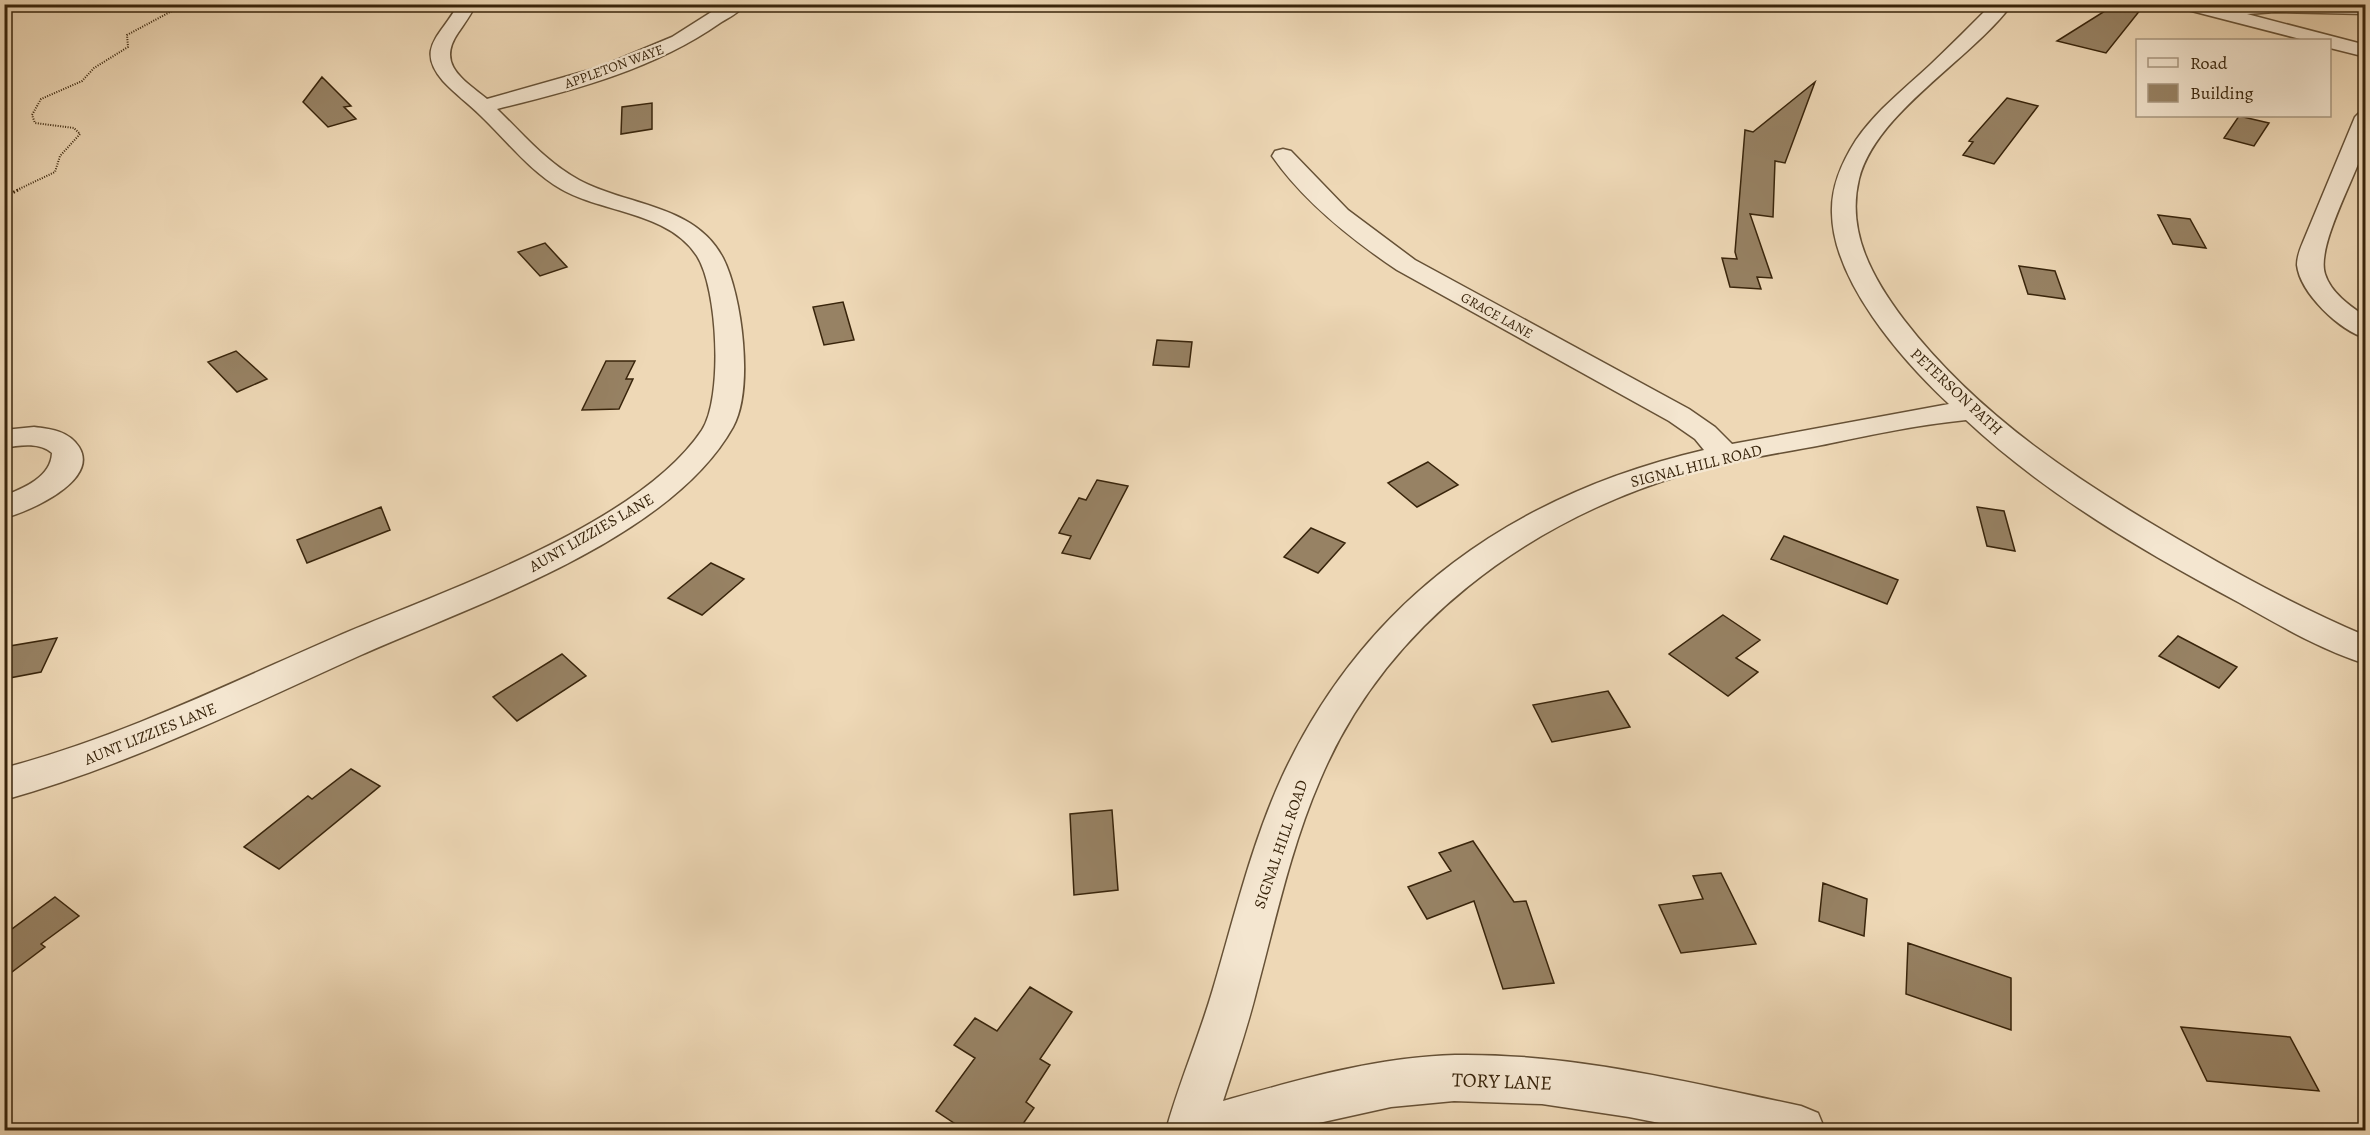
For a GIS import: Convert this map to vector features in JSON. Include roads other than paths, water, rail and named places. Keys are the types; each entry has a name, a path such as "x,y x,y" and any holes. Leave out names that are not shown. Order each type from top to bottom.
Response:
{"street":[{"name":"AUNT LIZZIES LANE","path":"4,784 64,767 174,724 541,563 644,505 699,455 725,412 730,367 721,291 710,256 688,232 675,224 645,211 594,197 566,183 534,156 445,71 439,55 442,44 467,4"},
{"name":"APPLETON WAYE","path":"482,106 529,95 639,59 681,40 737,4"},
{"name":"PETERSON PATH","path":"2003,4 1911,93 1872,134 1857,154 1844,197 1844,221 1851,252 1868,288 1902,338 1972,410 2053,476 2133,529 2246,592 2366,651"},
{"path":"2186,4 2320,39"},
{"path":"2229,16 2253,7 2366,9"},
{"path":"2331,42 2366,51"},
{"path":"2366,117 2309,262 2313,279 2336,307 2366,330"},
{"name":"GRACE LANE","path":"1283,156 1328,206 1382,249 1406,265 1679,415 1705,433 1725,455"},
{"name":"SIGNAL HILL ROAD","path":"1190,1131 1229,1011 1267,872 1292,800 1315,749 1364,672 1395,634 1450,579 1484,554 1526,528 1610,488 1663,470 1725,455 1931,414 1972,410"},
{"path":"4,438 53,439 62,444 67,463 59,475 42,490 4,508"},
{"name":"TORY LANE","path":"1205,1131 1282,1108 1380,1086 1454,1078 1554,1082 1692,1107 1801,1131"}]}
